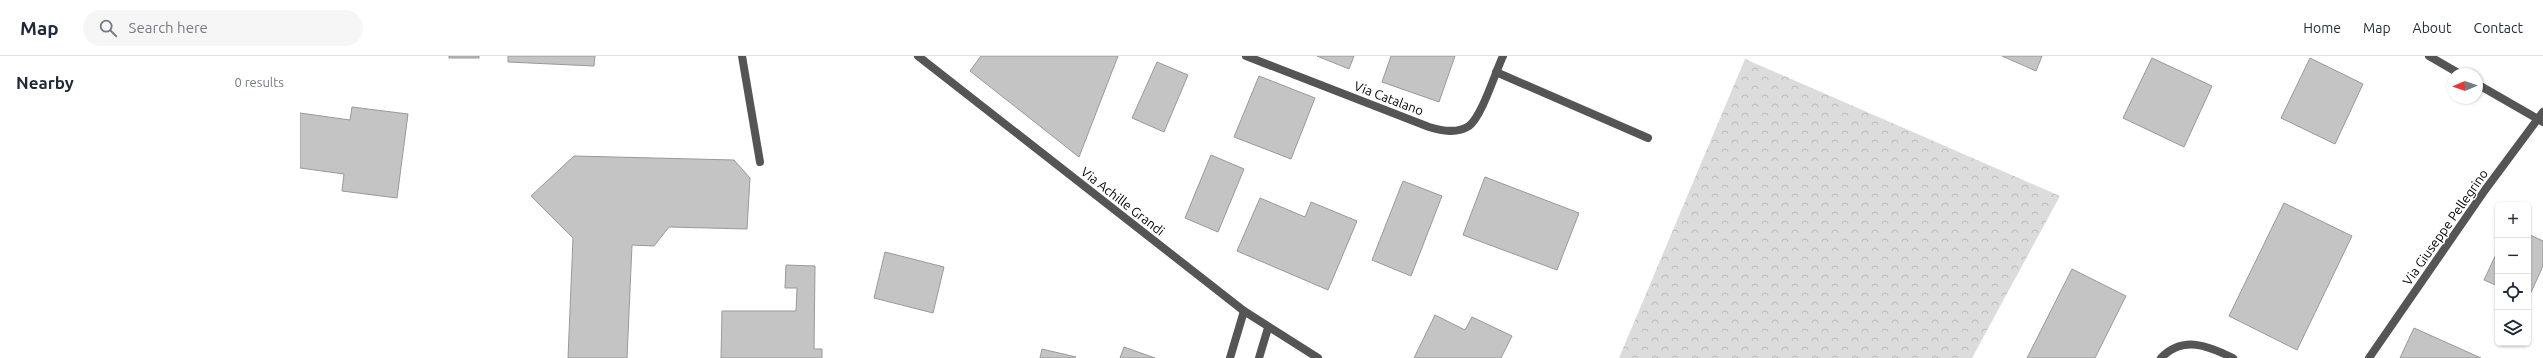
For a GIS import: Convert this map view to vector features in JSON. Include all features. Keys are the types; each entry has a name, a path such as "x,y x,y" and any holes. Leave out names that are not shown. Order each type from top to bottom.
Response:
{"street":[{"path":"742,56 760,162"},
{"name":"Via Achille Grandi","path":"918,56 1244,311 1268,328 1318,358"},
{"name":"Via Catalano","path":"1246,56 1429,127 1451,131 1464,129 1473,121 1502,56"},
{"path":"2428,56 2449,68"},
{"path":"1496,72 1648,138"},
{"path":"2483,87 2541,118"},
{"name":"Via Giuseppe Pellegrino","path":"2369,358 2485,190 2541,118"},
{"path":"1230,358 1244,311"},
{"path":"1259,358 1268,328"},
{"path":"2161,358 2177,347 2194,344 2207,346 2233,358"}],"green space":[{"path":"1745,59 2060,196 1972,358 1619,358"}],"building":[{"path":"449,56 479,56 479,58 449,58"},
{"path":"508,56 595,56 594,66 508,62"},
{"path":"981,56 1118,56 1079,157 970,71"},
{"path":"1317,56 1354,56 1349,69"},
{"path":"1391,56 1455,56 1439,102 1382,82"},
{"path":"2002,56 2042,56 2036,71"},
{"path":"2152,58 2212,86 2184,147 2123,118"},
{"path":"2310,58 2363,84 2335,144 2281,118"},
{"path":"1157,62 1188,75 1164,132 1132,118"},
{"path":"1259,76 1315,98 1291,159 1234,137"},
{"path":"352,107 408,114 397,198 342,191 344,174 300,168 300,113 350,120"},
{"path":"1211,155 1244,169 1218,232 1185,218"},
{"path":"574,156 734,160 750,178 747,229 669,227 654,246 632,245 627,358 568,358 573,238 531,196"},
{"path":"1485,177 1579,213 1557,270 1463,235"},
{"path":"1403,181 1442,196 1411,276 1372,260"},
{"path":"1260,198 1305,217 1311,202 1357,221 1328,290 1237,251"},
{"path":"2284,203 2352,236 2297,350 2229,316"},
{"path":"2531,235 2543,241 2543,266 2531,292"},
{"path":"885,252 944,267 933,313 874,298"},
{"path":"2495,256 2495,285 2484,280"},
{"path":"786,265 815,266 814,349 822,349 822,358 721,358 722,311 796,311 797,288 785,288"},
{"path":"2072,269 2126,296 2095,358 2027,358"},
{"path":"1435,315 1465,330 1472,317 1512,336 1501,358 1414,358"},
{"path":"2414,328 2481,358 2400,358"},
{"path":"1124,347 1155,358 1120,358"},
{"path":"1042,349 1076,357 1040,358"}]}
